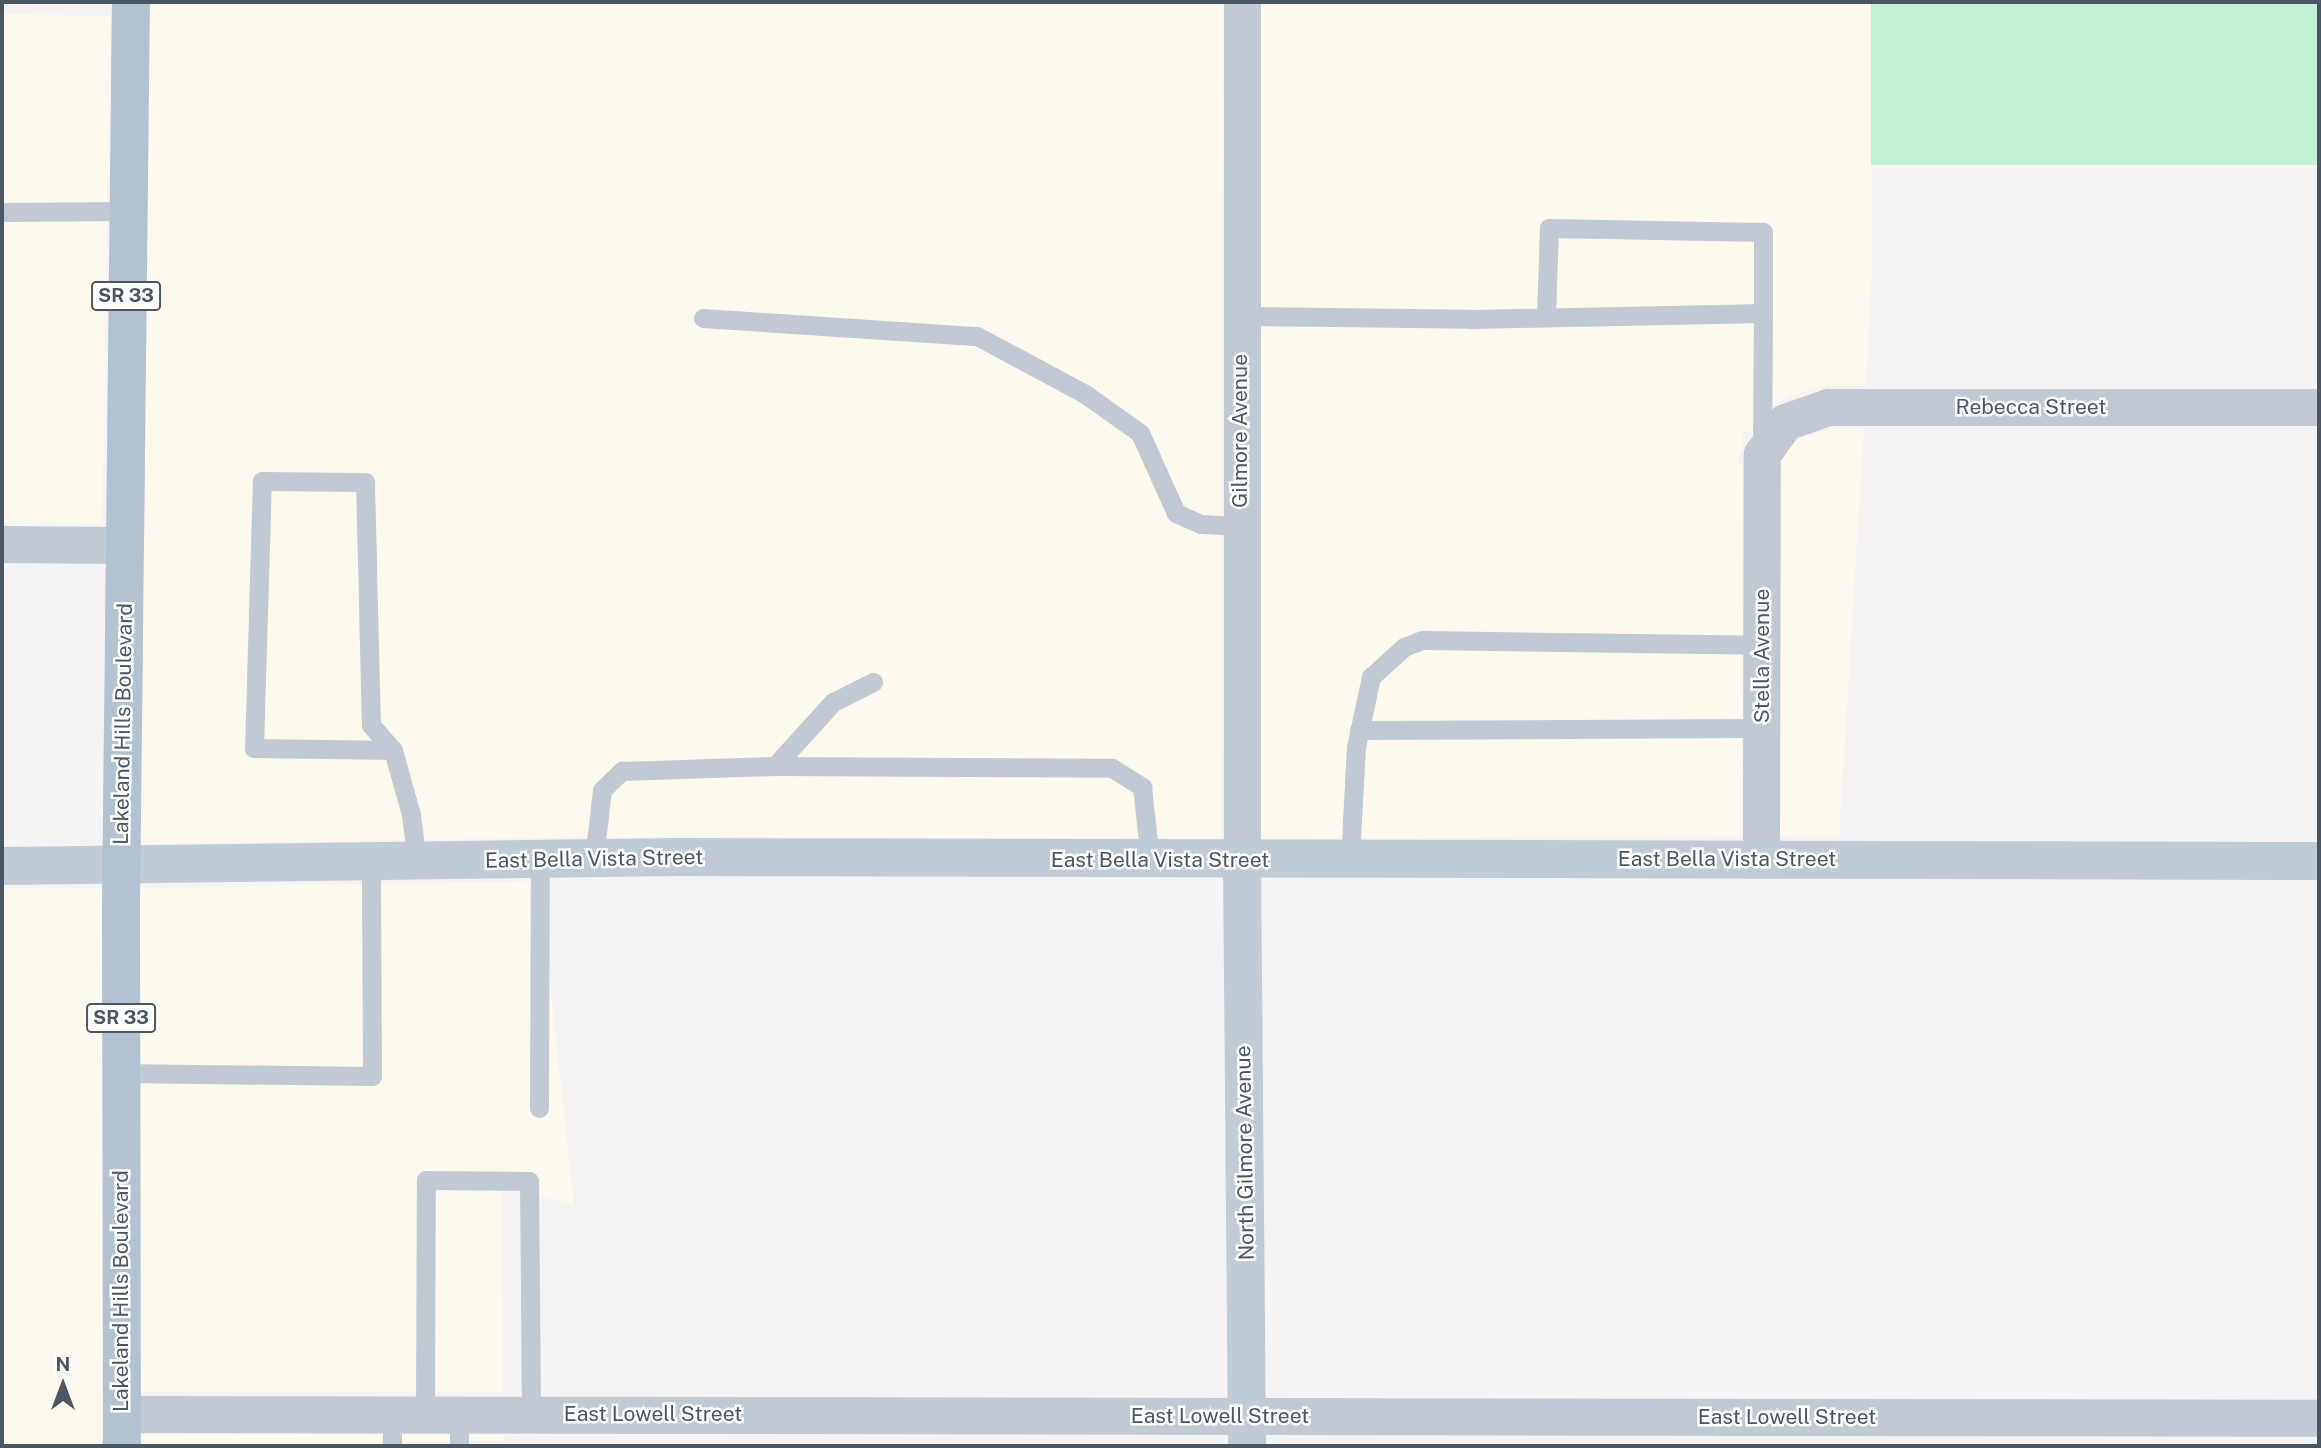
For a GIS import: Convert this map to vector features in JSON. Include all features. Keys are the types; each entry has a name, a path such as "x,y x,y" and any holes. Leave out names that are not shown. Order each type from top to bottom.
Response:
{"main road":[{"name":"Lakeland Hills Boulevard","path":"122,1430 124,545 131,2"}],"street":[{"name":"Gilmore Avenue","path":"1242,2 1242,860"},
{"name":"Rebecca Street","path":"1762,454 1784,422 1828,408 2319,408"},
{"name":"Stella Avenue","path":"1761,858 1762,454"},
{"path":"2,544 124,545"},
{"name":"East Bella Vista Street","path":"2,866 122,867 594,859 1761,858 2319,861"},
{"name":"North Gilmore Avenue","path":"1242,860 1247,1431"},
{"name":"East Lowell Street","path":"122,1430 426,1427 531,1413 1247,1431 2319,1418"}],"lane":[{"path":"2,212 127,211"},
{"path":"1546,317 1549,228 1763,232 1762,454"},
{"path":"1241,316 1546,317 1763,313"},
{"path":"703,318 977,336 1085,394 1140,433 1176,513 1201,524 1240,526"},
{"path":"393,750 254,748 262,481 365,482 371,725 393,750 411,815 418,862"},
{"path":"1350,860 1359,730 1371,677 1385,660 1422,640 1762,645"},
{"path":"775,766 834,702 873,682"},
{"path":"1359,730 1762,728"},
{"path":"594,859 602,790 622,771 775,766 1112,768 1142,787 1150,860"},
{"path":"539,1108 540,860"},
{"path":"121,1073 372,1076 371,862"},
{"path":"426,1427 426,1180 529,1181 531,1413"}],"shaded area":[{"path":"150,2 1223,2 1221,839 677,836 141,844"},
{"path":"1261,2 1871,2 1872,270 1866,386 1828,386 1796,393 1771,407 1752,432 1743,432 1743,448 1736,460 1743,466 1742,836 1260,839"},
{"path":"2,14 111,16 102,524 2,522"},
{"path":"1830,429 1864,429 1839,837 1780,836 1781,460 1795,440"},
{"path":"539,881 574,1205 502,1188 503,1392 141,1392 140,888"},
{"path":"2,888 102,888 102,1446 2,1446"},
{"path":"141,1435 504,1435 504,1441 396,1442 396,1446 141,1446"}],"green space":[{"path":"1871,2 2319,2 2319,165 1871,165"}]}
